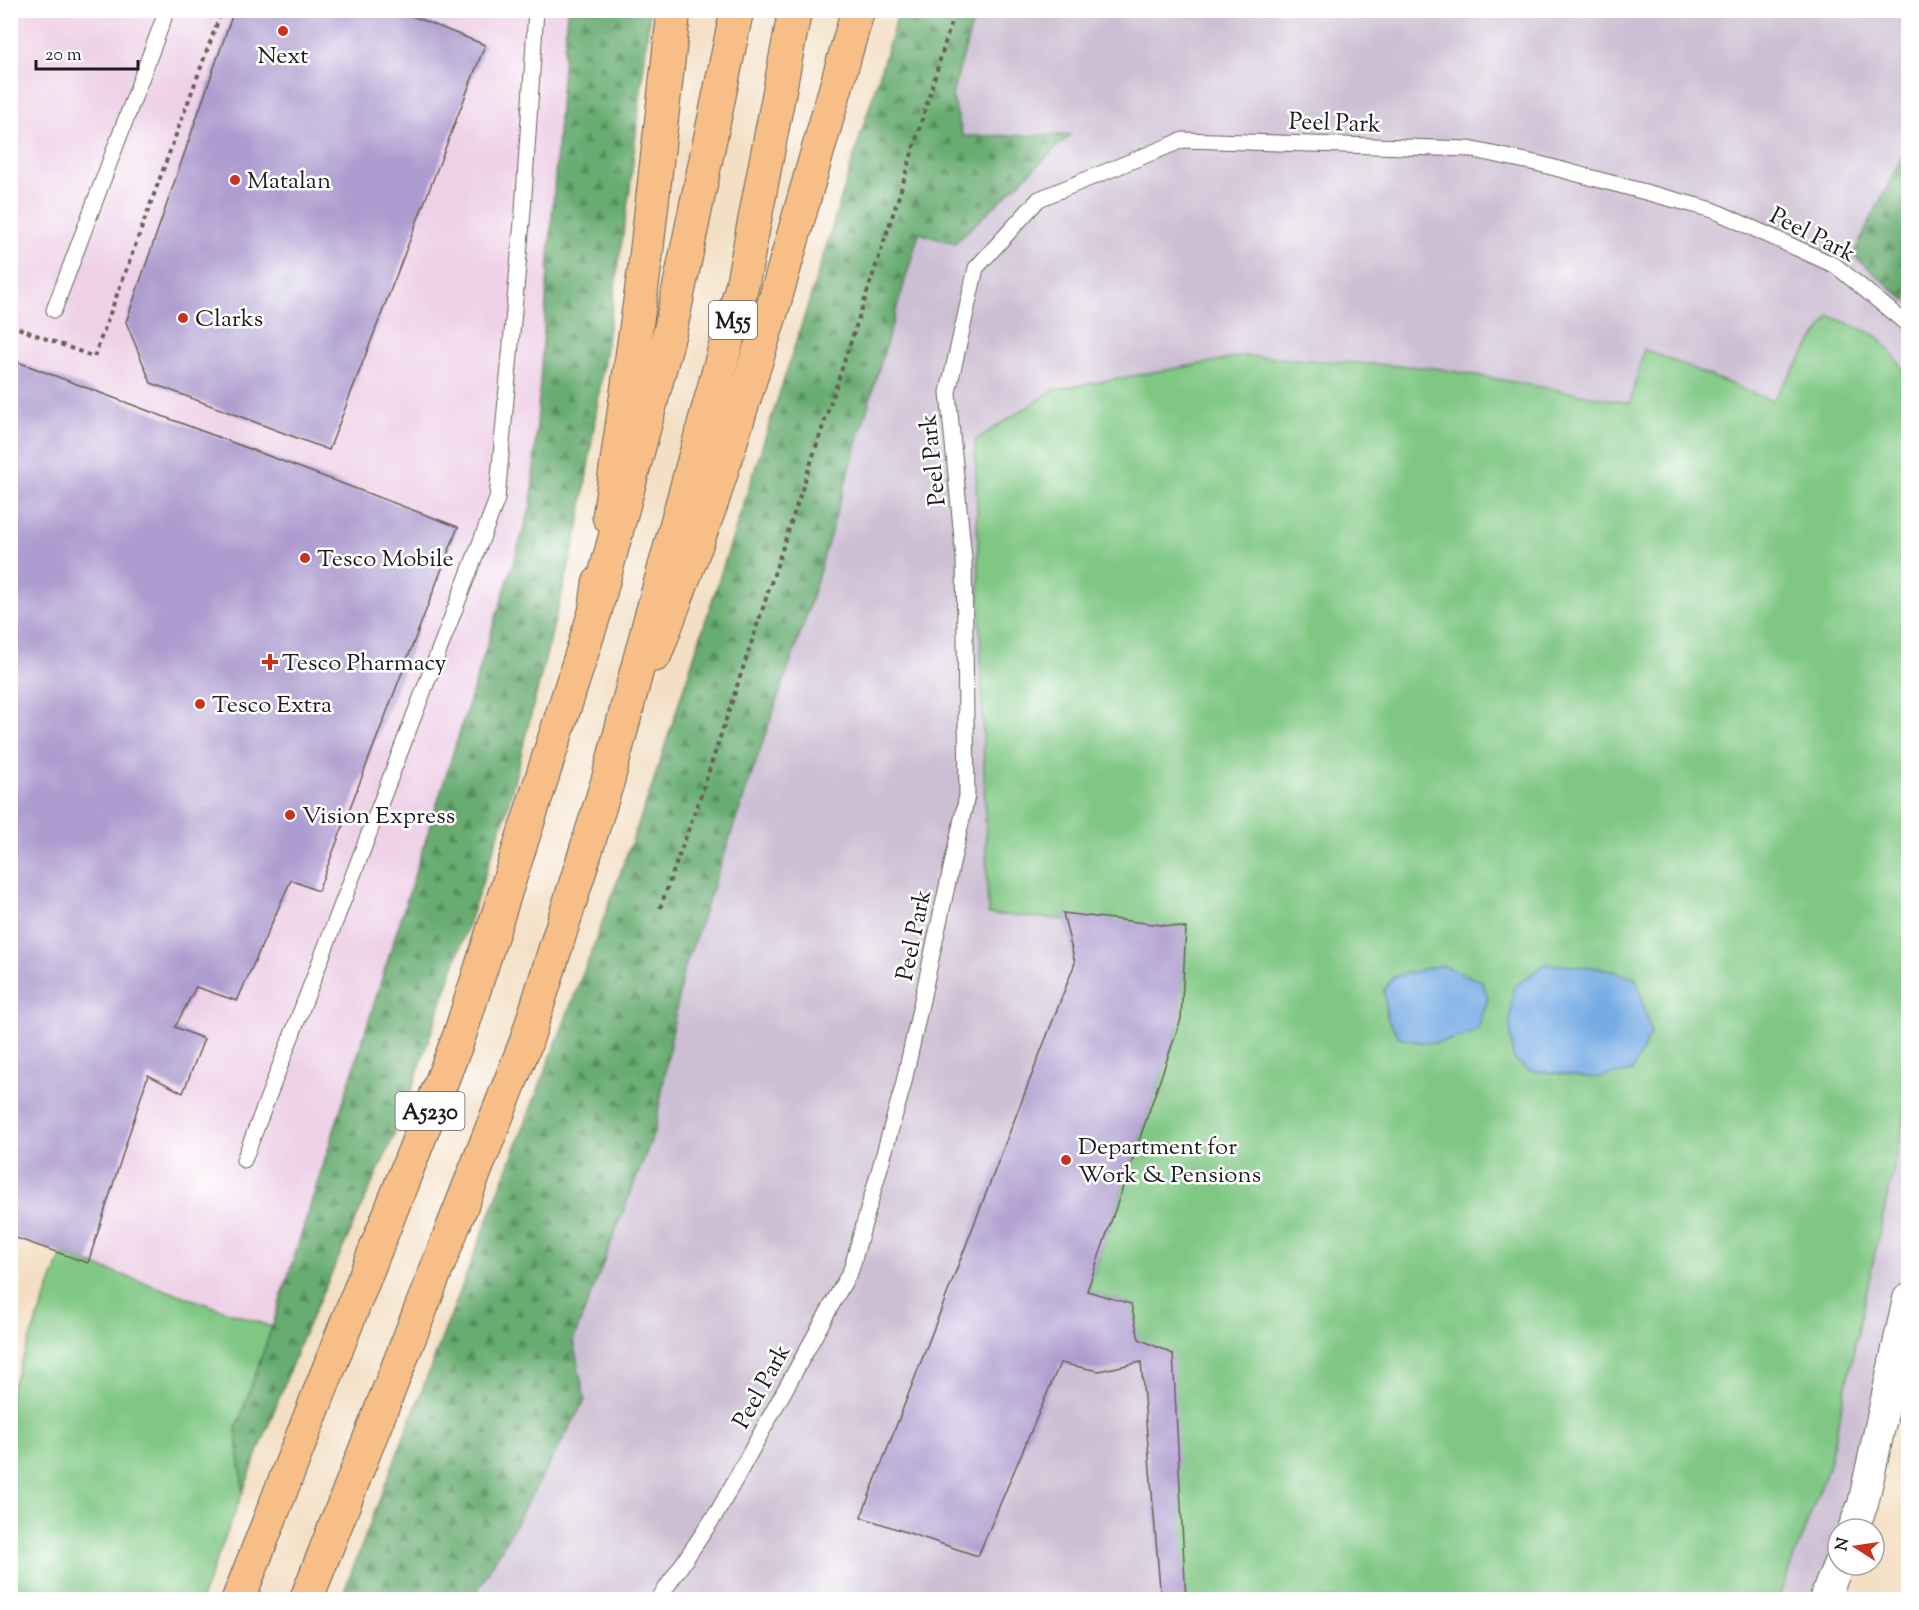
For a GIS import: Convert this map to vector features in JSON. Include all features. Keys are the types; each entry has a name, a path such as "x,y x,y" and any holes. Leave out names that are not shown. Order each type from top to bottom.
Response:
{"main road":[{"path":"595,612 645,265 674,10"},
{"name":"M55","path":"595,612 677,299 737,10"},
{"name":"M55","path":"649,624 742,286 795,10"},
{"path":"604,792 712,502 775,300 858,10"},
{"name":"A5230","path":"238,1599 459,1037 595,612"},
{"name":"A5230","path":"306,1599 526,1042 604,792 649,624"}],"street":[{"path":"1858,1517 1863,1504 1908,1299"},
{"path":"1824,1599 1833,1577"}],"lane":[{"path":"54,310 167,10"},
{"path":"244,1160 497,499 523,211 537,10"},
{"name":"Peel Park","path":"658,1599 718,1511 851,1270 903,1086 967,796 964,559 948,392 976,268 1039,199 1184,140 1469,149 1540,164 1713,210 1836,266 1908,325"}],"path":[{"path":"10,325 94,357 222,10"},
{"path":"660,908 701,795 899,196 955,10"}],"shaded area":[{"path":"11,11 567,11 531,506 272,1327 11,1236"},
{"path":"899,11 1908,11 1908,1300 1856,1517 1826,1517 1826,1577 1833,1577 1824,1599 341,1600 592,950 651,789 807,308"}],"green space":[{"path":"567,11 650,11 630,188 579,526 506,813 413,1086 389,1147 302,1338 243,1492 236,1429 272,1327 531,506"},
{"path":"899,11 976,11 952,95 963,136 1070,135 955,243 919,233 805,620 682,976 655,1130 573,1341 585,1400 473,1599 341,1599 592,950 651,789 807,308"},
{"path":"1908,145 1908,302 1853,255"},
{"path":"1830,316 1878,336 1908,374 1908,1102 1828,1468 1778,1599 1186,1599 1131,1304 1087,1291 1178,1028 1186,928 988,914 975,440 1054,390 1245,356 1435,368 1630,403 1644,349 1772,401"},
{"path":"62,1254 272,1327 237,1429 243,1492 201,1599 11,1599 10,1392"}],"water":[{"path":"1545,964 1601,968 1636,978 1651,1033 1632,1071 1595,1078 1528,1070 1513,1058 1510,1024 1513,988"},
{"path":"1441,965 1482,981 1488,998 1478,1030 1448,1041 1430,1043 1399,1037 1387,1018 1384,990 1393,977"}],"building":[{"path":"234,10 397,10 485,45 329,450 151,383 126,322"},
{"name":"Tesco Extra","path":"10,359 458,527 318,891 291,880 237,1001 196,987 175,1027 204,1039 183,1093 148,1075 88,1263 10,1236"},
{"name":"Department for Work & Pensions","path":"1063,913 1186,928 1181,1019 1087,1291 1131,1304 1139,1339 1173,1354 1186,1600 1161,1600 1141,1362 1099,1371 1060,1363 978,1556 861,1517 1075,963"}],"place":[{"name":"Next","path":"283,31"},
{"name":"Matalan","path":"235,180"},
{"name":"Clarks","path":"183,318"},
{"name":"Tesco Mobile","path":"305,558"},
{"name":"Tesco Pharmacy","path":"270,662"},
{"name":"Tesco Extra","path":"200,704"},
{"name":"Vision Express","path":"290,815"},
{"name":"Department for Work & Pensions","path":"1066,1160"}]}
